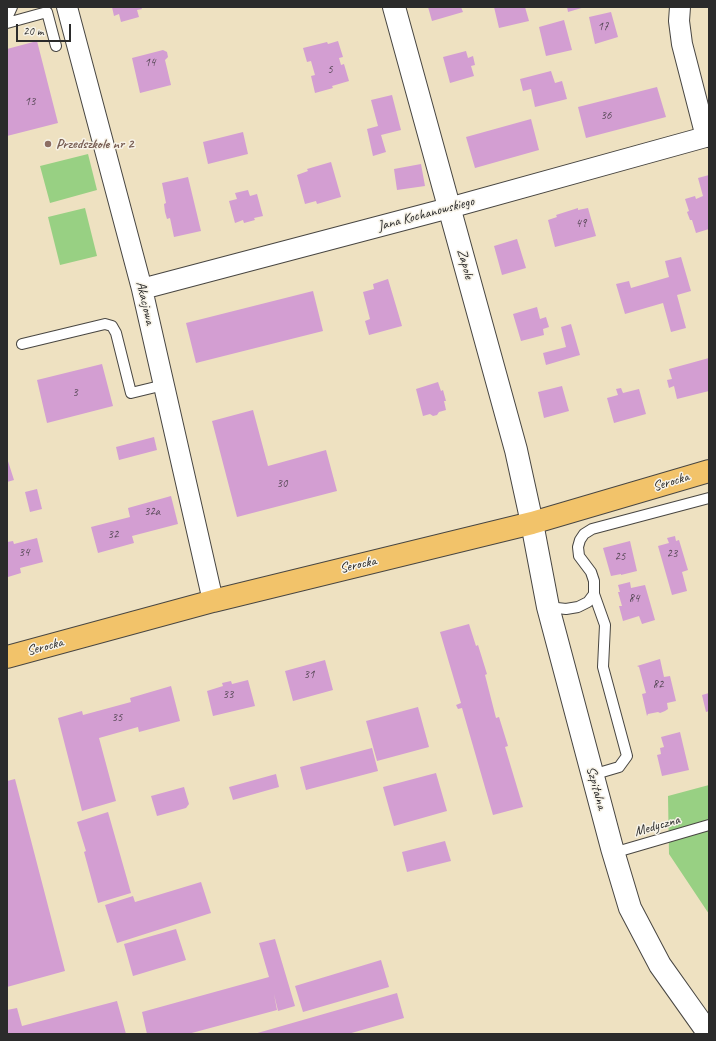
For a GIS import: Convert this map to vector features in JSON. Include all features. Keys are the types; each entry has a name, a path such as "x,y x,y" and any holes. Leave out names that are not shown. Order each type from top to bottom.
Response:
{"main road":[{"name":"Serocka","path":"7,657 213,601 532,523 709,471"}],"street":[{"name":"Akacjowa","path":"66,7 142,289 213,601"},
{"name":"Zapole","path":"394,7 516,450 532,523"},
{"path":"680,7 679,21 682,44 707,137"},
{"name":"Jana Kochanowskiego","path":"142,289 449,208 707,137"},
{"name":"Szpitalna","path":"532,523 548,607 613,853 630,908 660,965 709,1034"}],"lane":[{"path":"7,18 12,7"},
{"path":"7,23 47,12 56,46"},
{"path":"22,344 105,324 112,326 116,333 131,393 164,385"},
{"path":"592,775 619,768 627,756 603,667 605,625 594,594 594,581 579,556 578,547 580,540 584,534 592,529 709,498"},
{"path":"548,607 566,609 578,607 588,602 594,594"},
{"name":"Medyczna","path":"613,853 709,825"}],"green space":[{"path":"88,154 97,190 50,203 40,166"},
{"path":"85,208 97,256 60,265 48,217"},
{"path":"709,785 709,914 669,854 668,796"}],"building":[{"path":"112,7 141,7 142,9 137,10 139,17 121,22 119,14 114,16"},
{"path":"428,7 461,7 463,12 432,21"},
{"path":"494,7 525,7 529,21 499,28"},
{"path":"567,7 585,7 568,12"},
{"path":"611,12 618,37 595,44 589,17"},
{"path":"564,20 572,50 546,56 539,27"},
{"path":"37,41 58,123 7,136 7,49"},
{"path":"338,41 343,57 339,58 341,65 344,64 349,81 332,86 333,88 315,93 311,76 315,75 311,61 307,62 303,48"},
{"path":"163,50 167,52 168,57 165,60 171,85 140,93 132,58"},
{"path":"466,51 468,58 473,56 475,65 471,66 474,76 450,83 443,57"},
{"path":"551,71 555,83 562,81 567,99 535,107 531,89 523,91 520,79"},
{"path":"657,87 666,117 586,138 578,107"},
{"path":"392,95 401,130 381,135 386,152 373,156 367,129 378,126 371,100"},
{"path":"531,119 539,150 475,168 466,137"},
{"path":"243,132 248,154 208,164 203,142"},
{"path":"331,162 341,197 317,204 316,201 305,204 297,175 308,171 307,169"},
{"path":"421,164 425,186 397,190 394,169"},
{"path":"709,175 709,229 696,233 692,220 690,220 687,212 689,211 685,199 695,196 696,199 703,196 698,178"},
{"path":"188,177 201,231 174,237 170,218 167,219 165,212 164,204 166,203 162,183"},
{"path":"248,190 250,196 257,194 263,216 254,218 255,220 244,223 243,220 235,223 229,201 237,199 235,193"},
{"path":"578,208 578,210 588,208 596,236 555,247 548,220 557,217 556,215"},
{"path":"517,239 526,268 502,275 494,246"},
{"path":"681,257 691,291 677,295 686,328 671,332 663,303 625,314 616,284 629,281 631,288 669,277 665,261"},
{"path":"388,279 402,326 369,335 365,321 370,319 363,292 374,289 373,284"},
{"path":"313,291 323,331 196,363 186,323"},
{"path":"537,307 540,319 546,317 549,327 543,329 544,335 521,341 513,314"},
{"path":"571,324 580,355 546,365 543,353 566,347 561,327"},
{"path":"709,358 709,391 677,399 674,386 669,388 667,380 672,379 669,369"},
{"path":"102,364 113,406 47,423 37,380"},
{"path":"438,382 441,391 443,390 446,401 444,401 446,410 439,412 437,415 433,416 430,414 423,416 416,389"},
{"path":"562,386 569,411 544,418 538,392"},
{"path":"621,388 623,393 639,389 646,414 614,423 607,398 618,395 616,389"},
{"path":"253,410 268,466 326,450 337,491 237,517 212,421"},
{"path":"154,437 157,450 119,460 116,447"},
{"path":"7,458 14,480 7,482"},
{"path":"37,489 42,509 30,512 25,492"},
{"path":"171,496 178,524 132,536 134,543 98,553 91,527 130,517 128,508"},
{"path":"675,536 676,541 679,540 688,570 682,572 687,591 672,595 658,546 669,543 667,538"},
{"path":"37,538 43,562 20,568 21,573 8,577 7,542 13,541 14,544"},
{"path":"630,541 637,571 611,576 603,548"},
{"path":"630,582 631,588 645,585 655,620 642,624 639,616 623,621 619,606 622,606 618,592 620,592 618,585"},
{"path":"469,624 476,646 478,645 487,674 485,675 496,718 499,717 508,746 505,747 523,807 493,815 462,708 458,709 456,705 461,703 440,632"},
{"path":"660,659 664,677 670,676 676,701 667,703 668,709 665,711 648,714 647,716 642,694 646,693 639,667 637,666"},
{"path":"325,660 333,690 293,701 285,671"},
{"path":"248,680 255,706 213,716 207,691 223,686 222,683 231,681 232,684"},
{"path":"171,686 180,721 139,732 138,727 99,738 116,801 82,811 58,718 82,711 83,715 131,702 130,698"},
{"path":"709,693 709,711 706,712 702,695"},
{"path":"418,707 429,747 377,761 366,721"},
{"path":"680,732 689,770 662,776 657,755 661,754 660,748 664,747 661,737"},
{"path":"372,748 378,771 306,790 300,767"},
{"path":"436,773 447,811 394,826 383,787"},
{"path":"276,774 279,787 233,800 229,787"},
{"path":"15,779 65,971 7,987 7,781"},
{"path":"184,787 189,804 186,808 157,816 151,796"},
{"path":"108,812 131,893 98,903 84,852 86,851 77,822"},
{"path":"445,841 451,861 407,872 402,852"},
{"path":"201,882 211,913 117,943 105,905 133,896 135,902"},
{"path":"176,929 186,960 133,976 124,944"},
{"path":"275,939 295,1006 278,1011 274,994 277,1010 188,1034 147,1034 142,1012 269,977 259,943"},
{"path":"381,960 389,987 303,1012 295,986"},
{"path":"397,993 404,1018 348,1034 254,1034"},
{"path":"117,1001 126,1034 7,1034 7,1010 17,1008 22,1026"}],"place":[{"name":"Przedszkole nr 2","path":"48,144"}]}
